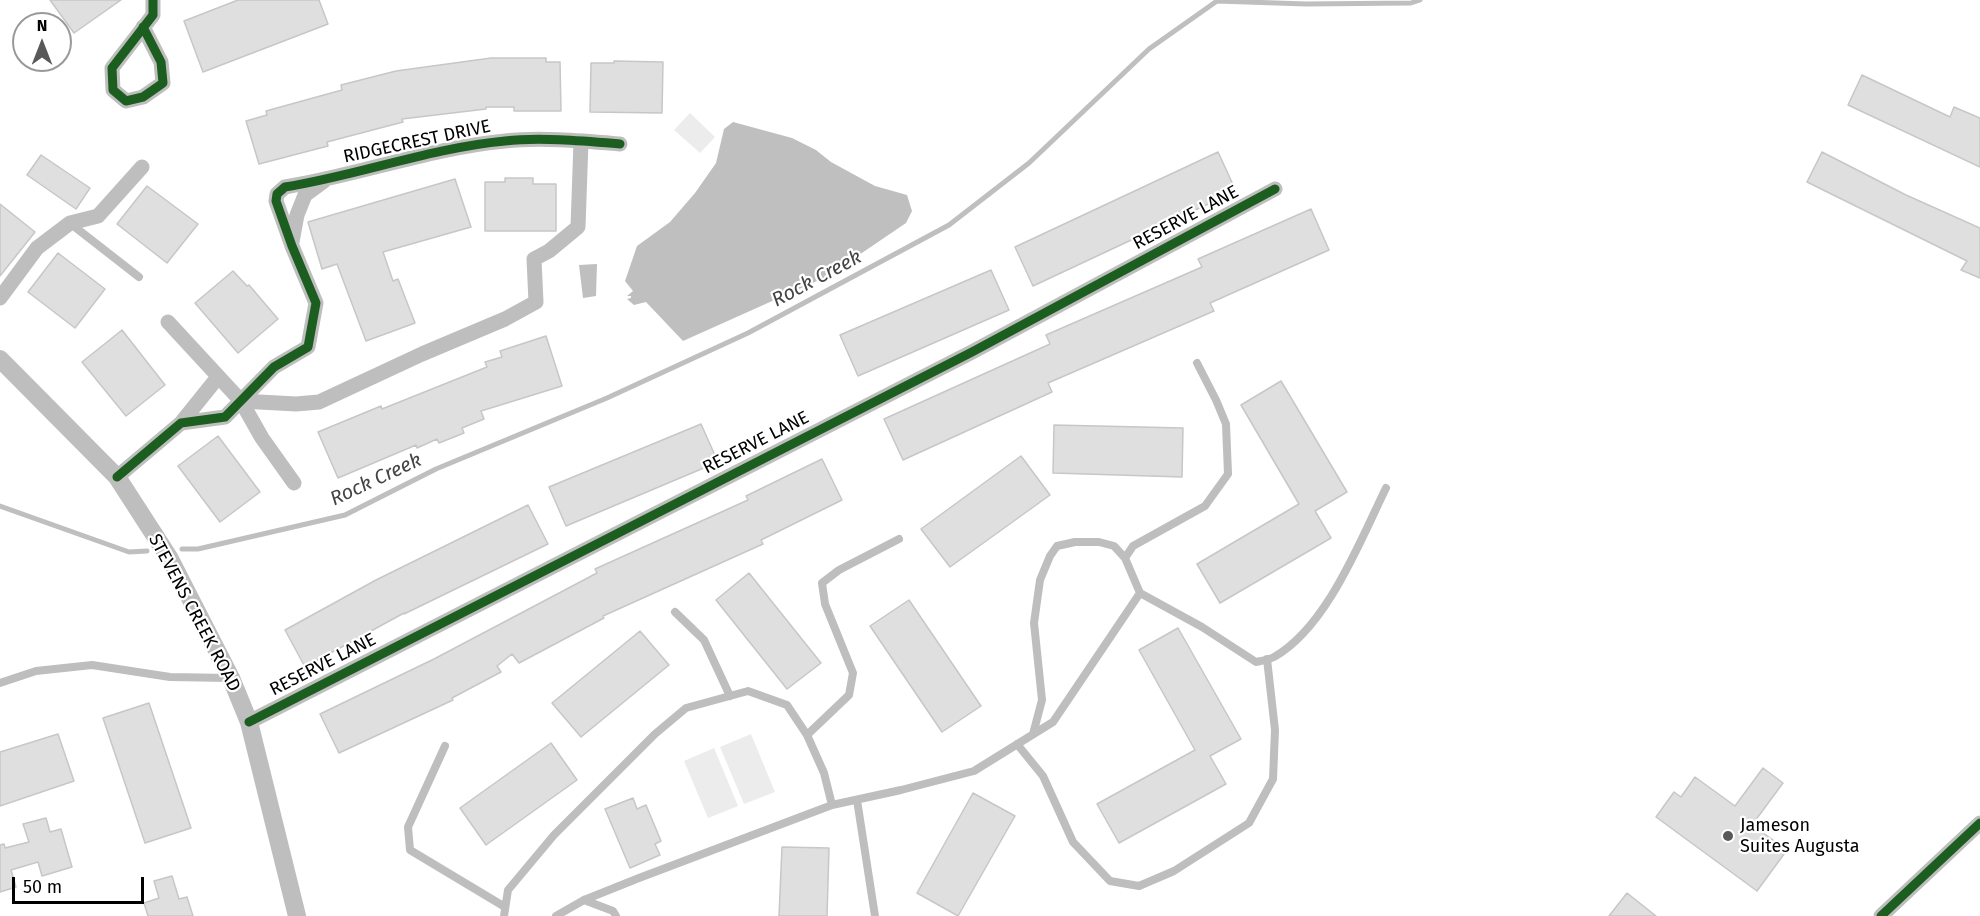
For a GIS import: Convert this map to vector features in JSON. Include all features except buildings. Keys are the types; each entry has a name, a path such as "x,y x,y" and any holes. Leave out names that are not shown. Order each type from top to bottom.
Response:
{"street":[{"path":"143,27 161,62 163,83 143,98 126,101 113,90 112,68 143,27 153,15 153,0"},
{"name":"RIDGECREST DRIVE","path":"292,246 297,215 305,195 328,178 431,153 506,141 582,141 620,144"},
{"path":"241,401 296,404 319,402 422,354 505,319 536,302 534,259 578,227 582,141"},
{"path":"0,297 37,248 70,223 98,216 142,167"},
{"path":"181,423 225,417 273,367 308,346 316,303 276,201 277,194 285,187 328,178"},
{"name":"RESERVE LANE","path":"249,722 972,352 1275,189"},
{"path":"168,322 241,401 262,438 294,483"},
{"name":"STEVENS CREEK ROAD","path":"0,359 117,477 170,558 231,678 249,722 297,916"},
{"path":"117,477 181,423 218,377"},
{"path":"1881,916 1980,823"}],"lane":[{"path":"70,223 139,278"},
{"path":"1125,558 1133,546 1204,506 1228,474 1226,424 1197,363"},
{"path":"1033,734 1041,700 1034,623 1040,580 1057,546 1075,542 1099,542 1114,546 1125,558 1140,593 1202,627 1256,662 1273,657 1305,632 1348,565 1386,488"},
{"path":"807,735 849,695 853,673 825,604 822,583 839,570 898,540"},
{"path":"556,916 584,900 832,805 974,771 1053,722 1140,593"},
{"path":"675,612 704,640 730,696"},
{"path":"1017,744 1043,776 1073,842 1110,881 1139,886 1174,871 1249,824 1273,779 1275,730 1267,659"},
{"path":"0,683 36,671 92,665 170,677 231,678"},
{"path":"504,916 508,890 554,835 655,734 686,708 748,691 787,705 807,735 824,773 832,805"},
{"path":"445,746 408,827 410,850 505,907"},
{"path":"857,800 874,916"},
{"path":"584,900 613,911 616,916"}],"shaded area":[{"path":"690,113 715,137 700,153 674,130"},
{"path":"751,734 775,792 744,804 720,747"},
{"path":"714,748 738,806 708,818 684,761"}],"water":[{"path":"733,122 792,138 875,186 907,195 912,211 906,223 828,276 683,341 646,302 634,305 627,299 631,298 627,296 633,291 625,281 637,246 670,222 695,193 716,163 724,129"},
{"path":"597,264 596,296 583,298 579,265"}],"waterway":[{"name":"Rock Creek","path":"182,549 198,549 345,515 436,469 607,398 748,333 949,225 1029,163 1149,49 1217,1 1306,4 1411,3 1420,0"},
{"name":"Rock Creek","path":"0,506 129,552 147,551"}],"cycle path":[{"path":"143,27 161,62 163,83 143,97 126,101 113,90 112,68 153,15 153,0"},
{"path":"117,477 181,423 225,417 274,367 308,347 316,303 276,201 277,194 285,187 477,144 533,139 620,144"},
{"path":"249,722 972,352 1275,189"},
{"path":"1881,916 1980,823"}],"place":[{"name":"Jameson Suites Augusta","path":"1728,836"}]}
